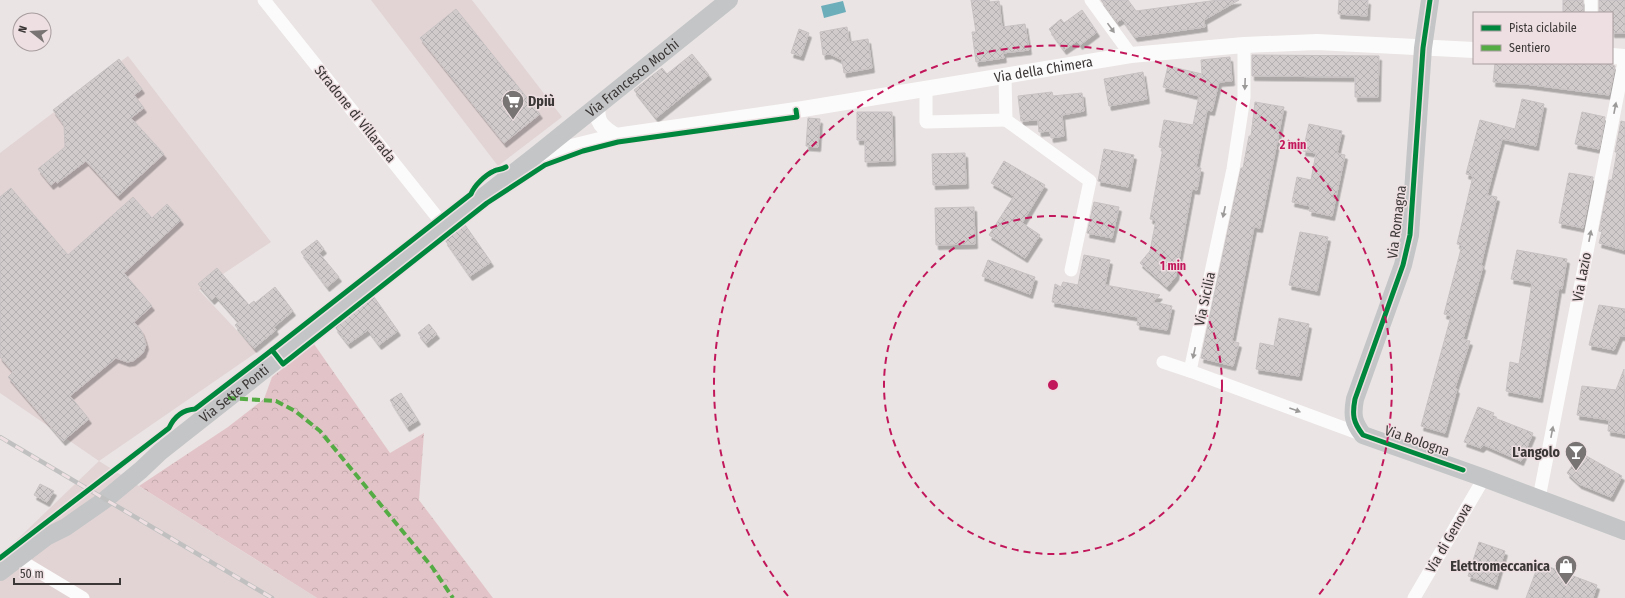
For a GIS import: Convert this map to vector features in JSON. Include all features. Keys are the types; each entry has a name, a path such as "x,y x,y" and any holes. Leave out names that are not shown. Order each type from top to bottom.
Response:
{"main road":[{"name":"Via Francesco Mochi","path":"535,156 729,0"},
{"name":"Via Romagna","path":"1363,435 1355,425 1352,414 1354,399 1401,272 1410,235 1423,48 1430,0"},
{"name":"Via Sette Ponti","path":"0,572 46,537 62,519 136,463 160,452 535,156"},
{"name":"Via Bologna","path":"1363,435 1539,498 1625,531"}],"street":[{"name":"Stradone di Villarada","path":"264,0 445,227"},
{"path":"1091,0 1131,55"},
{"path":"1591,12 1592,0"},
{"name":"Via della Chimera","path":"535,156 616,136 926,90 1131,55 1244,45 1317,42 1473,50"},
{"name":"Via Sicilia","path":"1190,371 1233,168 1244,97 1244,45"},
{"path":"1613,56 1625,57"},
{"name":"Via Lazio","path":"1539,498 1625,57"},
{"path":"1005,77 1006,120"},
{"path":"926,90 926,122 1006,120 1090,181 1071,270"},
{"path":"598,106 596,114 599,122 605,129 616,136"},
{"path":"1163,362 1363,435"},
{"name":"Via di Genova","path":"1414,598 1484,478"},
{"path":"18,559 83,598"}],"shaded area":[{"path":"371,0 472,0 562,117 498,166"},
{"path":"128,56 271,242 199,290 257,352 99,461 0,393 0,153"},
{"path":"99,461 317,598 0,598 0,556"}],"green space":[{"path":"314,344 390,453 424,433 419,500 493,598 317,598 139,486 228,427 264,399 272,377"}],"water":[{"path":"843,1 846,12 824,18 821,6"}],"building":[{"path":"971,0 989,0 990,2 999,1 1002,27 1025,24 1029,50 1003,53 1004,58 976,62 972,32 976,32"},
{"path":"1101,0 1128,0 1136,11 1218,0 1239,0 1204,20 1205,27 1135,37 1122,19 1117,22"},
{"path":"1339,0 1368,0 1367,16 1338,14"},
{"path":"1563,0 1583,0 1583,12 1563,12"},
{"path":"1599,0 1625,0 1625,33 1613,33 1613,12 1599,12"},
{"path":"456,9 540,114 504,143 420,38"},
{"path":"1082,10 1097,32 1080,45 1077,41 1064,50 1049,29 1061,19 1064,23"},
{"path":"847,27 849,42 868,39 872,68 844,73 842,60 830,54 823,55 820,32"},
{"path":"799,29 809,33 801,56 791,53"},
{"path":"692,54 709,75 656,118 634,90 662,68 667,74"},
{"path":"1252,55 1379,56 1378,97 1355,97 1355,77 1252,76"},
{"path":"1230,57 1232,81 1219,82 1212,111 1207,110 1196,167 1201,168 1197,190 1192,189 1176,276 1167,287 1140,263 1150,251 1156,220 1150,219 1163,148 1159,147 1164,120 1193,125 1199,96 1163,87 1168,66 1202,74 1201,60"},
{"path":"119,59 142,89 134,95 144,108 131,118 164,154 118,196 86,161 57,183 56,181 51,185 38,169 65,147 64,125 53,110"},
{"path":"1495,64 1609,64 1615,66 1609,95 1525,84 1493,82"},
{"path":"1143,72 1147,99 1109,106 1104,79"},
{"path":"1052,92 1053,96 1082,93 1084,111 1062,115 1064,136 1051,138 1050,131 1039,132 1038,120 1021,121 1018,96"},
{"path":"1522,99 1544,104 1536,146 1502,139 1487,195 1497,197 1481,265 1483,266 1463,339 1470,341 1455,388 1457,389 1445,433 1421,426 1451,316 1444,314 1462,245 1457,244 1473,176 1466,174 1480,120 1515,129"},
{"path":"1255,102 1284,107 1260,228 1254,227 1232,341 1239,343 1233,366 1201,358 1241,168 1243,168 1249,136 1251,136"},
{"path":"857,112 892,112 893,161 865,162 865,140 857,140"},
{"path":"1582,112 1605,117 1599,149 1575,144"},
{"path":"808,118 820,119 818,147 806,146"},
{"path":"1621,121 1625,122 1624,250 1599,243 1602,232 1599,231 1609,180 1612,180 1617,152 1615,152"},
{"path":"1309,124 1342,131 1337,153 1345,155 1332,216 1309,211 1310,206 1292,202 1297,177 1311,180 1316,153 1303,151"},
{"path":"1104,149 1134,155 1128,187 1098,181"},
{"path":"965,153 966,184 933,185 932,154"},
{"path":"1004,161 1045,185 1022,223 1040,235 1025,258 989,235 1014,196 991,183"},
{"path":"1569,173 1593,177 1583,228 1559,223"},
{"path":"11,188 68,255 133,197 152,218 167,204 181,220 124,273 152,306 134,322 141,330 144,338 146,345 143,353 133,361 127,362 116,358 70,396 89,419 63,441 8,377 13,372 0,357 0,197"},
{"path":"1094,202 1119,207 1112,238 1087,233"},
{"path":"974,207 975,244 936,245 935,208"},
{"path":"465,225 491,262 470,276 445,240"},
{"path":"1300,232 1328,237 1317,291 1289,285"},
{"path":"317,240 324,249 319,253 339,277 327,287 301,252"},
{"path":"1517,250 1567,259 1562,289 1559,288 1540,398 1506,391 1510,362 1519,364 1532,283 1511,279"},
{"path":"1084,255 1110,260 1105,285 1160,295 1153,302 1172,306 1167,330 1137,325 1138,317 1052,302 1055,284 1061,287 1063,282 1078,285"},
{"path":"988,260 1035,277 1030,294 982,276"},
{"path":"217,268 249,305 254,301 255,303 275,287 293,311 274,327 276,330 254,348 235,325 239,322 216,296 212,300 198,284"},
{"path":"374,297 398,331 379,345 368,330 348,344 335,327"},
{"path":"1599,305 1625,309 1625,336 1620,336 1614,350 1589,345"},
{"path":"1279,318 1309,324 1299,376 1256,369 1260,343 1274,346"},
{"path":"429,324 437,334 426,343 418,333"},
{"path":"1624,369 1625,434 1608,431 1609,420 1577,415 1582,386 1616,390"},
{"path":"401,393 418,420 407,427 390,400"},
{"path":"1478,407 1494,413 1492,417 1533,433 1521,461 1484,445 1481,448 1464,442"},
{"path":"1581,453 1622,476 1611,497 1579,484 1567,473"},
{"path":"40,484 54,491 47,502 34,495"},
{"path":"1479,542 1505,551 1495,585 1468,576"},
{"path":"1539,563 1597,585 1593,598 1526,598"}],"railway":[{"path":"0,437 272,598"}],"marked path":[{"path":"228,398 276,401 295,411 320,431 432,567 453,598"}],"cycle path":[{"path":"1430,0 1423,48 1410,235 1403,265 1355,399 1354,418 1363,435 1463,470"},
{"path":"272,350 283,364 487,203 545,165 583,151 618,142 797,117 796,110"},
{"path":"0,558 169,428 179,415 186,411 195,409 471,194 477,184 487,175 506,167"}],"place":[{"name":"Dpiù","path":"513,120"},
{"name":"L'angolo","path":"1576,472"},
{"name":"Elettromeccanica","path":"1566,586"}]}
